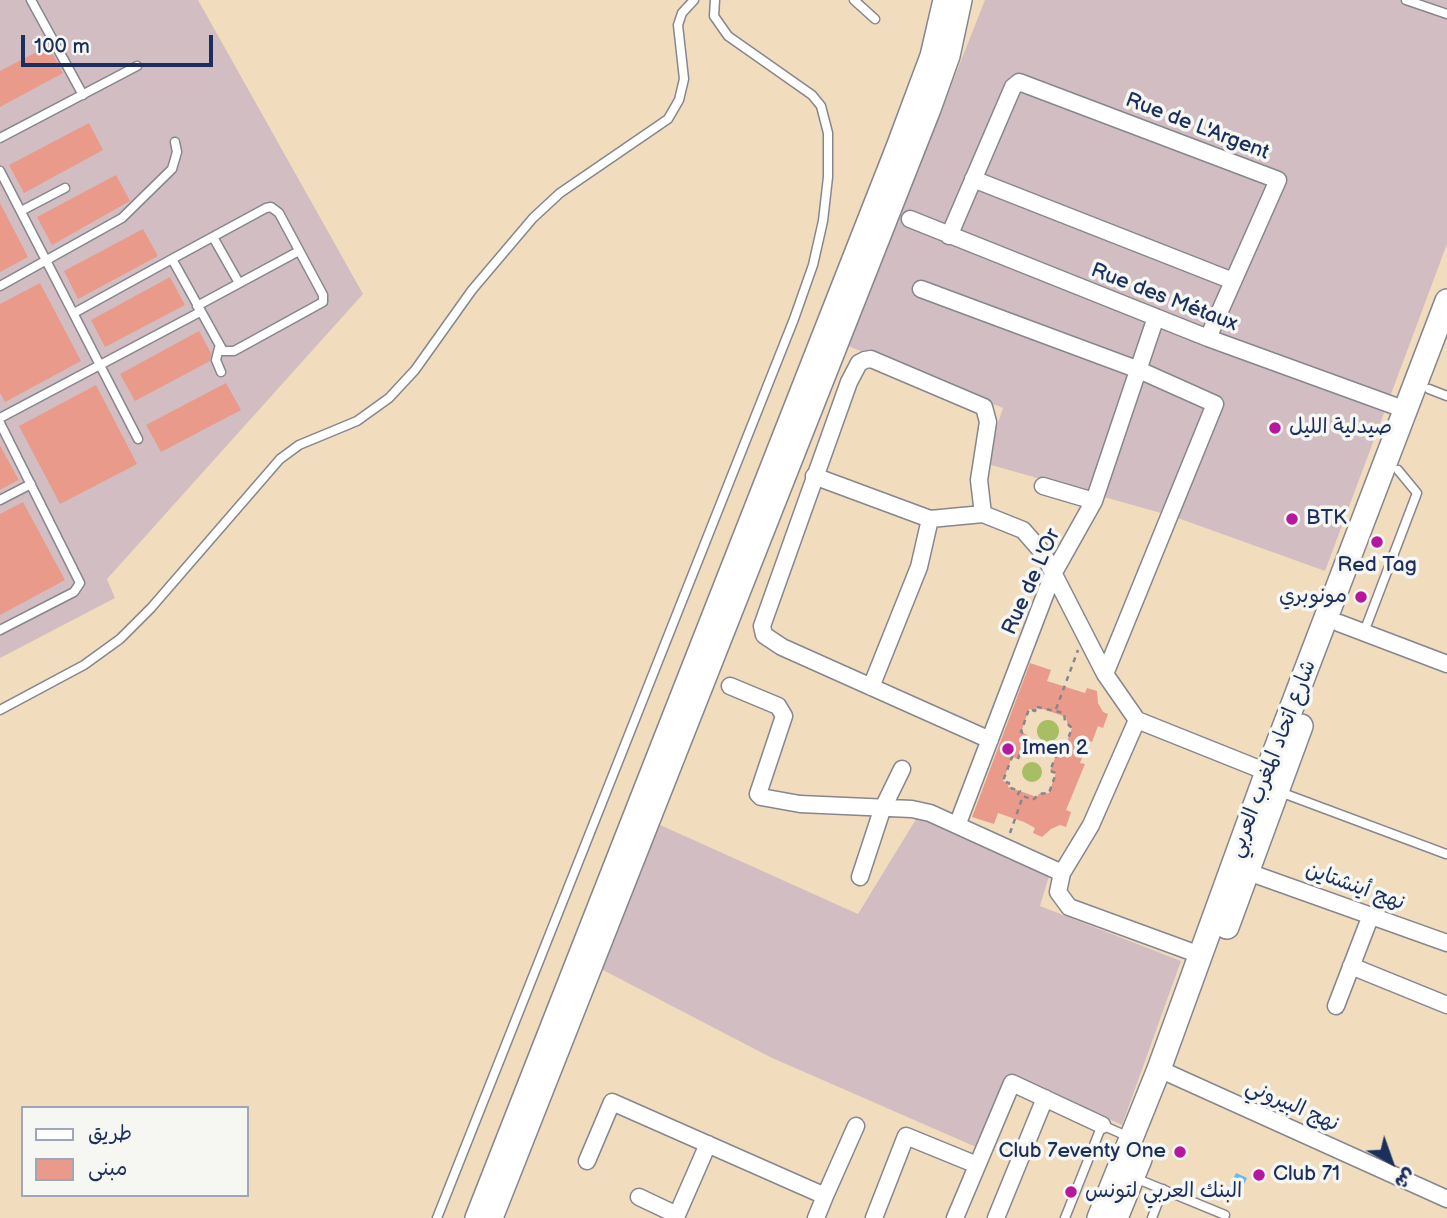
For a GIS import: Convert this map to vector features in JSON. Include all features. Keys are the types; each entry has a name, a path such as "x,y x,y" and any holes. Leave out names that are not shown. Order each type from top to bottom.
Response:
{"main road":[{"name":"شارع اتحاد المغرب العربي","path":"1099,1218 1132,1138 1166,1072 1248,872 1272,781 1447,300"},
{"name":"شارع اتحاد المغرب العربي","path":"1116,1218 1133,1177 1200,955 1339,623 1398,470 1438,392 1447,344"}],"street":[{"path":"476,1218 897,147 931,56 944,0"},
{"path":"492,1218 930,109 948,55 961,0"},
{"name":"Rue de L'Argent","path":"973,179 1013,87 1020,82 1278,180 1208,338"},
{"path":"949,236 973,179 1233,281"},
{"name":"Rue des Métaux","path":"909,219 1208,338 1406,410"},
{"path":"921,289 1212,400 1215,408 1105,674"},
{"name":"Rue de L'Or","path":"958,823 1053,574 1094,501 1156,317"},
{"path":"983,514 979,480 988,422 984,407 872,359 859,363 849,382 814,476 762,626 764,635 782,647 990,740"},
{"path":"814,476 930,519 983,514 1023,530 1043,553 1105,674 1137,720 1272,781"},
{"path":"1043,486 1094,501"},
{"path":"871,687 915,579 930,519"},
{"path":"1339,623 1447,664"},
{"path":"730,686 778,706 784,716 758,794 761,797 800,804 882,810 912,809 958,823 1062,873"},
{"path":"1137,720 1091,825 1062,873 1058,892 1069,906 1200,955"},
{"path":"860,877 882,810 902,769"},
{"name":"نهج أينشتاين","path":"1248,872 1447,943"},
{"path":"1336,1006 1371,915"},
{"path":"1351,966 1447,1005"},
{"name":"نهج البيروني","path":"1166,1072 1447,1199"},
{"path":"954,1218 1012,1083 1102,1125"},
{"path":"996,1218 1045,1098"},
{"path":"587,1161 612,1102 825,1196"},
{"path":"816,1218 856,1126"},
{"path":"874,1218 906,1136 977,1166"},
{"path":"639,1197 680,1217 708,1144"}],"lane":[{"path":"31,0 83,95"},
{"path":"0,710 83,665 120,639 151,608 280,459 299,445 357,421 389,398 415,370 472,290 533,218 560,193 668,119 679,100 684,79 678,24 682,13 694,0"},
{"path":"436,1218 794,319 813,265 823,221 828,177 828,133 821,106 812,95 719,27 714,16 715,0"},
{"path":"853,0 875,19"},
{"path":"1406,0 1447,14"},
{"path":"0,138 137,66"},
{"path":"0,286 110,226 133,208 172,169 176,161 175,142"},
{"path":"0,171 138,439"},
{"path":"21,211 65,188"},
{"path":"74,313 173,259 271,207 276,209 323,295 320,305 228,353 219,348 173,259"},
{"path":"214,237 239,284"},
{"path":"0,630 75,592 80,583 0,421 299,251"},
{"path":"219,348 216,360 221,372"},
{"path":"1364,632 1416,493 1398,470"},
{"path":"0,500 31,484"},
{"path":"1272,781 1446,854"},
{"path":"1065,1218 1102,1125 1132,1138"},
{"path":"1133,1177 1224,1215"},
{"path":"1152,1218 1163,1189"}],"path":[{"path":"1056,709 1084,634"},
{"path":"1029,709 1056,709 1064,713 1065,721 1069,722 1068,727 1072,728 1065,747 1060,745 1050,771 1056,773 1049,793 1045,792 1043,796 1039,794 1032,800 1023,796 1003,780 1012,757 1018,759 1027,735 1021,732 1029,709"},
{"path":"1005,845 1023,796"}],"shaded area":[{"path":"0,0 198,0 363,294 107,579 115,598 0,658 0,490 19,480 0,445"},
{"path":"985,0 1447,0 1447,244 1325,571 1175,517 984,463 1003,408 848,346"},
{"path":"918,816 1049,876 1040,906 1181,961 1122,1125 1008,1075 976,1147 770,1057 601,969 658,824 858,914"}],"green space":[{"path":"1048,720 1056,723 1059,731 1056,739 1048,742 1040,739 1037,731 1040,723"},
{"path":"1028,762 1036,762 1042,772 1036,782 1028,782 1022,776 1022,768"}],"water":[{"path":"1236,1173 1247,1178 1238,1197 1227,1192"}],"building":[{"path":"48,46 63,73 0,107 0,71"},
{"path":"89,123 103,150 24,193 9,165"},
{"path":"116,175 130,201 52,245 37,217"},
{"path":"0,203 28,257 0,272"},
{"path":"143,229 158,256 78,299 64,271"},
{"path":"170,277 185,305 105,347 91,320"},
{"path":"40,283 81,361 5,402 0,393 0,304"},
{"path":"199,331 211,353 210,361 135,401 120,374"},
{"path":"226,383 241,410 161,452 146,425"},
{"path":"96,385 137,464 60,504 19,426"},
{"path":"0,445 19,480 0,490"},
{"path":"23,502 65,580 0,615 0,514"},
{"name":"Imen 2","path":"1030,663 1051,670 1047,681 1085,693 1087,688 1097,691 1098,703 1103,712 1108,714 1103,728 1098,726 1092,742 1088,741 1080,763 1085,764 1066,810 1071,812 1066,827 1060,825 1042,837 1033,833 1035,828 1024,822 998,813 994,824 972,817","holes":["1037,707 1066,717 1068,727 1072,728 1065,747 1060,745 1050,771 1056,773 1049,793 1039,794 1037,797 1008,787 1009,783 1003,781 1012,757 1018,759 1027,735 1021,732 1029,709 1035,711"]}],"place":[{"name":"صيدلية الليل","path":"1275,428"},
{"name":"BTK","path":"1292,519"},
{"name":"Red Tag","path":"1377,542"},
{"name":"مونوبري","path":"1361,597"},
{"name":"Imen 2","path":"1008,749"},
{"name":"Club 7eventy One","path":"1180,1152"},
{"name":"Club 71","path":"1259,1175"},
{"name":"البنك العربي لتونس","path":"1071,1192"}]}
